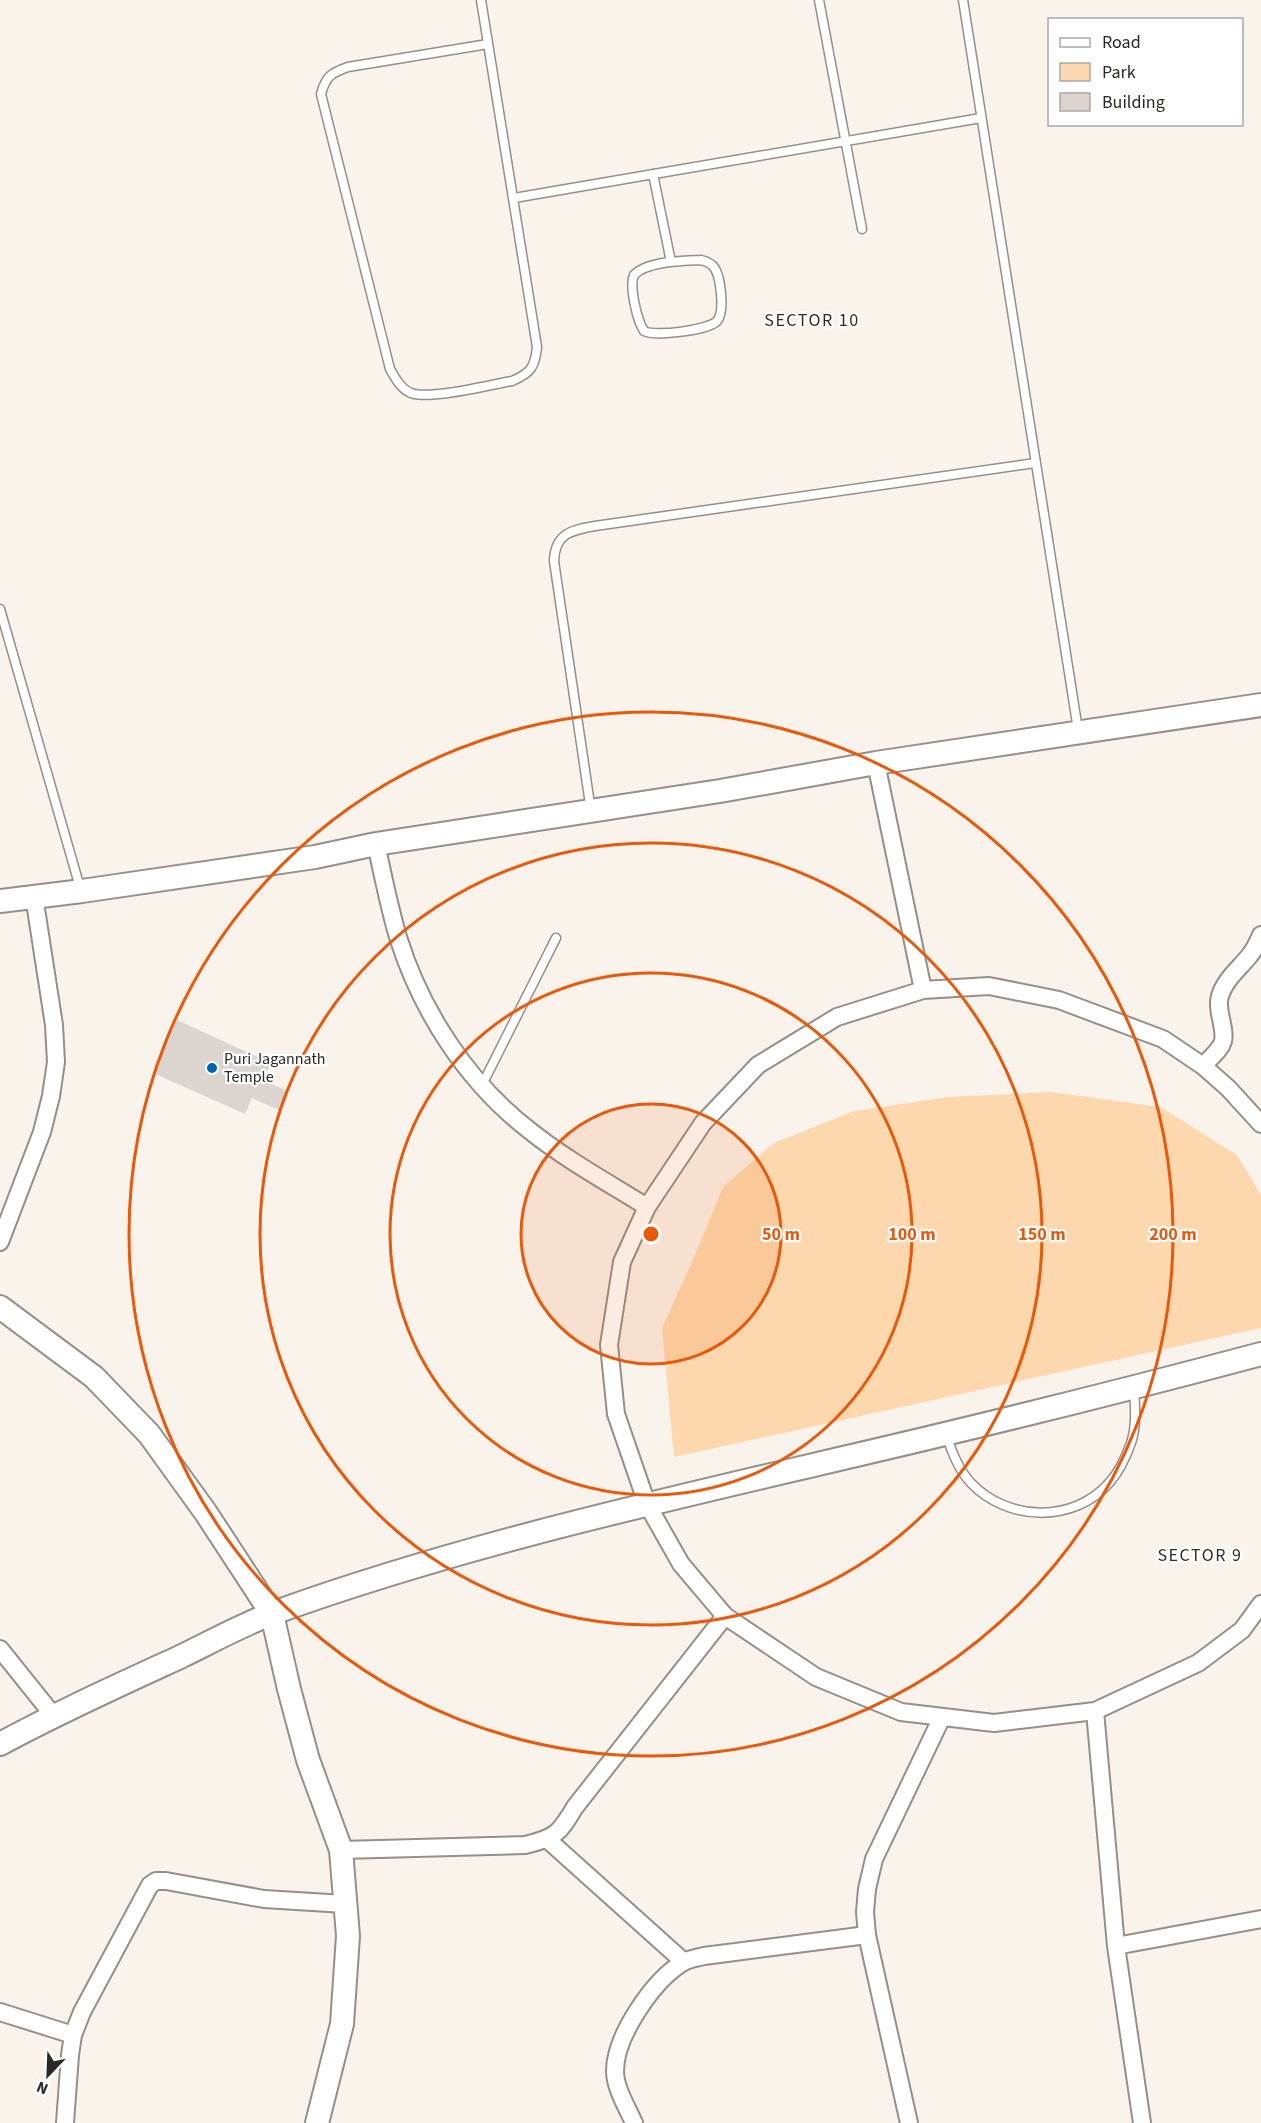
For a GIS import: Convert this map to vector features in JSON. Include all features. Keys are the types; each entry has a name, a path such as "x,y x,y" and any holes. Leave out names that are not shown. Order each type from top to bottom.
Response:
{"street":[{"path":"0,901 315,857 375,844 591,812 876,763 1261,705"},
{"path":"876,763 922,990"},
{"path":"375,844 398,938 417,985 445,1037 481,1086 528,1130 580,1166 647,1207"},
{"path":"0,1242 42,1132 56,1062 54,1025 34,896"},
{"path":"1203,1066 1221,1047 1224,1038 1219,1001 1221,993 1233,974 1251,954 1261,935"},
{"path":"1261,1124 1203,1066 1163,1040 1059,1000 989,986 922,990 837,1017 758,1065 703,1123 647,1207 622,1262 609,1345 616,1414 647,1504 681,1564 725,1617 816,1677 900,1712 994,1723 1095,1711 1198,1663 1242,1630 1261,1604"},
{"path":"1,1310 94,1377 148,1434 206,1513 272,1614 308,1760 341,1850 348,1936 342,2024 317,2123"},
{"path":"0,1744 53,1715 272,1614 356,1585 647,1504 946,1434 1261,1354"},
{"path":"341,1850 525,1845 548,1840 564,1826 575,1807 725,1617"},
{"path":"0,1649 53,1715"},
{"path":"1095,1711 1116,1946 1142,2123"},
{"path":"909,2123 867,1935 865,1912 867,1889 874,1859 942,1717"},
{"path":"548,1840 684,1962"},
{"path":"65,2123 73,2035 82,2012 150,1885 156,1881 166,1881 264,1899 345,1904"},
{"path":"1116,1946 1261,1919"},
{"path":"634,2123 615,2074 616,2053 626,2029 669,1974 684,1962 704,1956 867,1935"},
{"path":"0,2012 73,2035"}],"lane":[{"path":"481,0 537,347 533,367 525,376 512,381 426,396 409,393 390,369 321,94 324,82 333,72 348,67 488,44"},
{"path":"819,0 862,229"},
{"path":"963,0 1079,734"},
{"path":"514,198 981,118"},
{"path":"653,174 671,262"},
{"path":"701,260 714,266 723,308 717,321 712,325 656,334 650,334 641,327 632,287 634,275 641,269 671,262 701,260"},
{"path":"591,812 554,561 557,542 566,534 577,529 596,526 1035,464"},
{"path":"0,609 82,891"},
{"path":"481,1086 556,938"},
{"path":"946,1434 957,1464 971,1483 988,1497 1011,1509 1035,1513 1062,1512 1087,1501 1109,1484 1121,1466 1131,1442 1135,1418 1134,1388"}],"green space":[{"path":"1052,1092 1160,1107 1237,1155 1261,1195 1261,1328 674,1457 662,1328 723,1187 774,1143 854,1111 948,1097"}],"building":[{"name":"Puri Jagannath Temple","path":"177,1020 271,1063 263,1080 287,1091 279,1110 252,1098 245,1114 153,1073"}],"place":[{"name":"Puri Jagannath Temple","path":"212,1068"}],"district":[{"name":"SECTOR 10","path":"812,320"},
{"name":"SECTOR 9","path":"1200,1555"}]}
